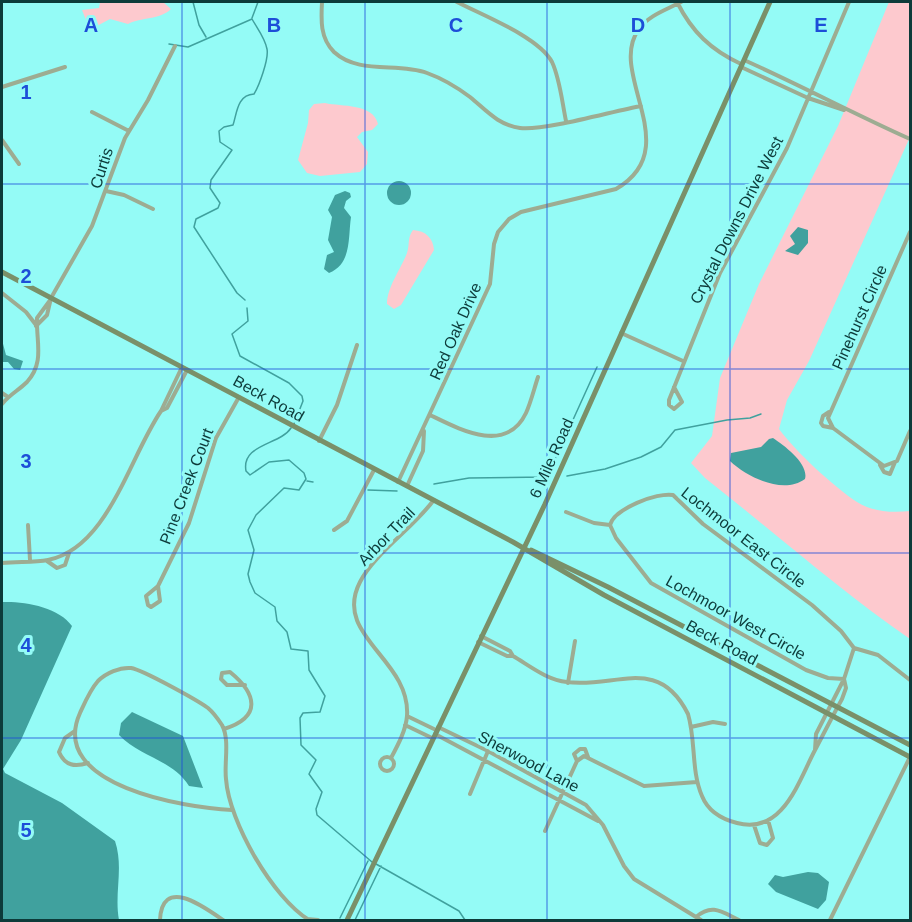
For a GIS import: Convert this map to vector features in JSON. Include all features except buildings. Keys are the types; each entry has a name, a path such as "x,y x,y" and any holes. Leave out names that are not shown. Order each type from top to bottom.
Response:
{"main road":[{"name":"6 Mile Road","path":"347,921 434,732 523,548 770,2"},
{"name":"Beck Road","path":"2,272 523,548 604,595 910,757"},
{"name":"Beck Road","path":"523,548 546,556 608,587 910,746"}],"street":[{"path":"322,2 321,26 324,37 330,48 344,59 359,64 428,73 464,92 493,117 512,126 531,128 641,106"},
{"path":"458,2 532,42 546,53 555,71 566,121"},
{"path":"678,2 688,24 704,42 808,98 848,111"},
{"name":"Red Oak Drive","path":"398,483 490,284 494,244 500,228 521,212 604,194 626,182 639,167 646,148 646,133 631,58 634,38 648,19 678,2"},
{"name":"Crystal Downs Drive West","path":"675,387 682,402 674,409 669,402 724,263 787,148 849,2"},
{"name":"Curtis","path":"36,326 47,315 51,298 92,226 129,130 148,100 175,46"},
{"path":"742,64 812,90 848,111 910,139"},
{"path":"2,87 65,67"},
{"path":"92,112 129,130"},
{"path":"2,140 19,164"},
{"path":"106,190 124,195 153,209"},
{"name":"Pinehurst Circle","path":"830,411 910,232"},
{"path":"2,293 26,312 36,326 40,348 38,363 28,381 2,404"},
{"path":"621,333 683,362"},
{"path":"319,441 337,405 357,345"},
{"path":"2,563 46,561 69,552 98,529 145,435 161,411 167,408 185,369"},
{"path":"430,415 474,435 486,437 504,433 516,426 525,413 538,377"},
{"path":"2,393 8,397"},
{"name":"Pine Creek Court","path":"158,586 160,601 151,607 146,596 158,586 189,523 216,438 238,397"},
{"path":"830,411 823,416 821,423 823,426 833,428"},
{"path":"830,411 828,420 833,428 879,464 884,472 890,474 910,431"},
{"name":"Red Oak Drive","path":"407,487 423,451 424,429"},
{"path":"879,464 888,466 895,462"},
{"path":"333,530 347,521 374,471"},
{"name":"Lochmoor East Circle","path":"610,525 614,517 630,507 657,495 673,495 703,524 812,605 841,631 854,648"},
{"name":"Arbor Trail","path":"391,758 408,716 405,694 398,676 361,631 354,603 357,588 368,570 422,517 434,501"},
{"path":"567,512 594,523 610,525"},
{"path":"28,525 30,560"},
{"name":"Lochmoor West Circle","path":"610,525 616,538 651,583 813,673 828,678 844,679"},
{"path":"46,561 57,568 65,565 69,552"},
{"path":"480,639 510,651 513,656 549,677 568,682 627,677 657,683 666,688 683,706 692,727 697,782 710,810 726,820 754,825 768,820 786,806 838,707 846,688 844,679"},
{"path":"568,682 575,641"},
{"path":"815,750 816,734 844,679 854,648 878,655 910,680"},
{"path":"232,810 201,808 158,800 118,783 88,763 78,748 75,731 77,720 96,683 111,672 131,668 198,702 214,713 224,729 226,779 232,810 246,844 296,911 308,920 318,921"},
{"path":"224,729 239,724 249,713 251,694 245,685 230,672 222,673 221,679 227,685 245,685"},
{"path":"408,716 434,732"},
{"path":"692,727 713,722 725,724"},
{"path":"405,725 434,732"},
{"path":"75,731 65,738 59,752 68,764 74,766 88,763"},
{"name":"Sherwood Lane","path":"434,732 488,751 586,805 603,825 624,866 634,879 701,921"},
{"name":"Sherwood Lane","path":"434,732 603,825"},
{"path":"577,761 574,754 580,748 585,749 588,757 644,786 697,782"},
{"path":"470,794 488,751"},
{"path":"545,831 577,761 588,757"},
{"path":"830,921 910,757"},
{"name":"Arbor Trail","path":"391,758 394,762 393,769 387,772 380,766 382,759 391,758"},
{"path":"754,825 760,843 767,845 773,838 768,820"},
{"path":"160,921 163,904 173,897 197,904 223,921"},
{"path":"696,917 709,908 717,909 739,921"}],"shaded area":[{"path":"100,2 163,2 171,9 156,17 128,24 110,19 95,27 86,20 82,10 99,8"},
{"path":"889,2 910,2 910,137 809,361 787,400 779,429 815,468 857,502 883,511 910,511 910,639 858,601 705,478 691,463 712,436 720,378 759,284 838,126"},
{"path":"325,103 364,109 375,117 378,124 372,130 362,132 357,137 368,152 367,164 360,172 320,176 307,173 298,160 308,123 309,110 314,104"},
{"path":"413,230 428,236 434,250 401,305 394,309 387,304 388,298 407,253"}],"water":[{"path":"399,181 404,182 410,188 410,198 404,204 399,205 394,204 388,198 387,193 388,188 394,182"},
{"path":"345,191 350,193 351,197 346,201 344,208 351,217 348,249 342,263 329,273 324,269 327,255 334,252 328,240 332,217 328,210 335,195"},
{"path":"798,227 808,230 808,243 798,255 785,251 795,244 790,236"},
{"path":"2,340 6,355 23,361 20,370 14,369 8,362 2,362"},
{"path":"773,438 800,462 805,479 796,483 776,485 755,478 730,461 731,453 761,447"},
{"path":"2,602 40,606 59,614 72,626 21,740 3,769 5,773 62,803 115,841 119,861 119,920 2,920"},
{"path":"132,712 183,736 203,788 189,786 174,770 137,749 119,735 121,723"},
{"path":"808,872 818,873 829,882 826,900 818,909 776,892 768,884 775,875 783,877"}],"waterway":[{"path":"193,2 199,25 206,37"},
{"path":"252,18 258,2"},
{"path":"169,44 188,47 252,19"},
{"path":"245,300 237,293 194,227 196,219 218,208 220,203 210,188 211,180 232,150 220,142 219,131 233,125 241,101 248,95 254,94 265,66 266,45 252,19"},
{"path":"247,308 248,321 232,334 240,356 289,383 302,396 303,401 294,424"},
{"path":"434,484 469,478 547,477 597,367"},
{"path":"567,476 605,469 641,457 661,447 675,430 750,418 761,414"},
{"path":"291,428 286,434 255,450 246,462 246,471 250,475 269,462 289,460 304,473 306,479 299,490 284,488 256,515 248,530 254,550 248,574 255,593 275,607 277,621 287,632 291,649 308,651 309,670 325,696 320,712 303,713 300,718 301,745 316,760 309,774 322,792 316,809 317,815 372,862"},
{"path":"307,481 313,482"},
{"path":"368,490 397,491"},
{"path":"340,918 368,861"},
{"path":"376,864 459,911 465,920"},
{"path":"355,920 381,866"}]}
